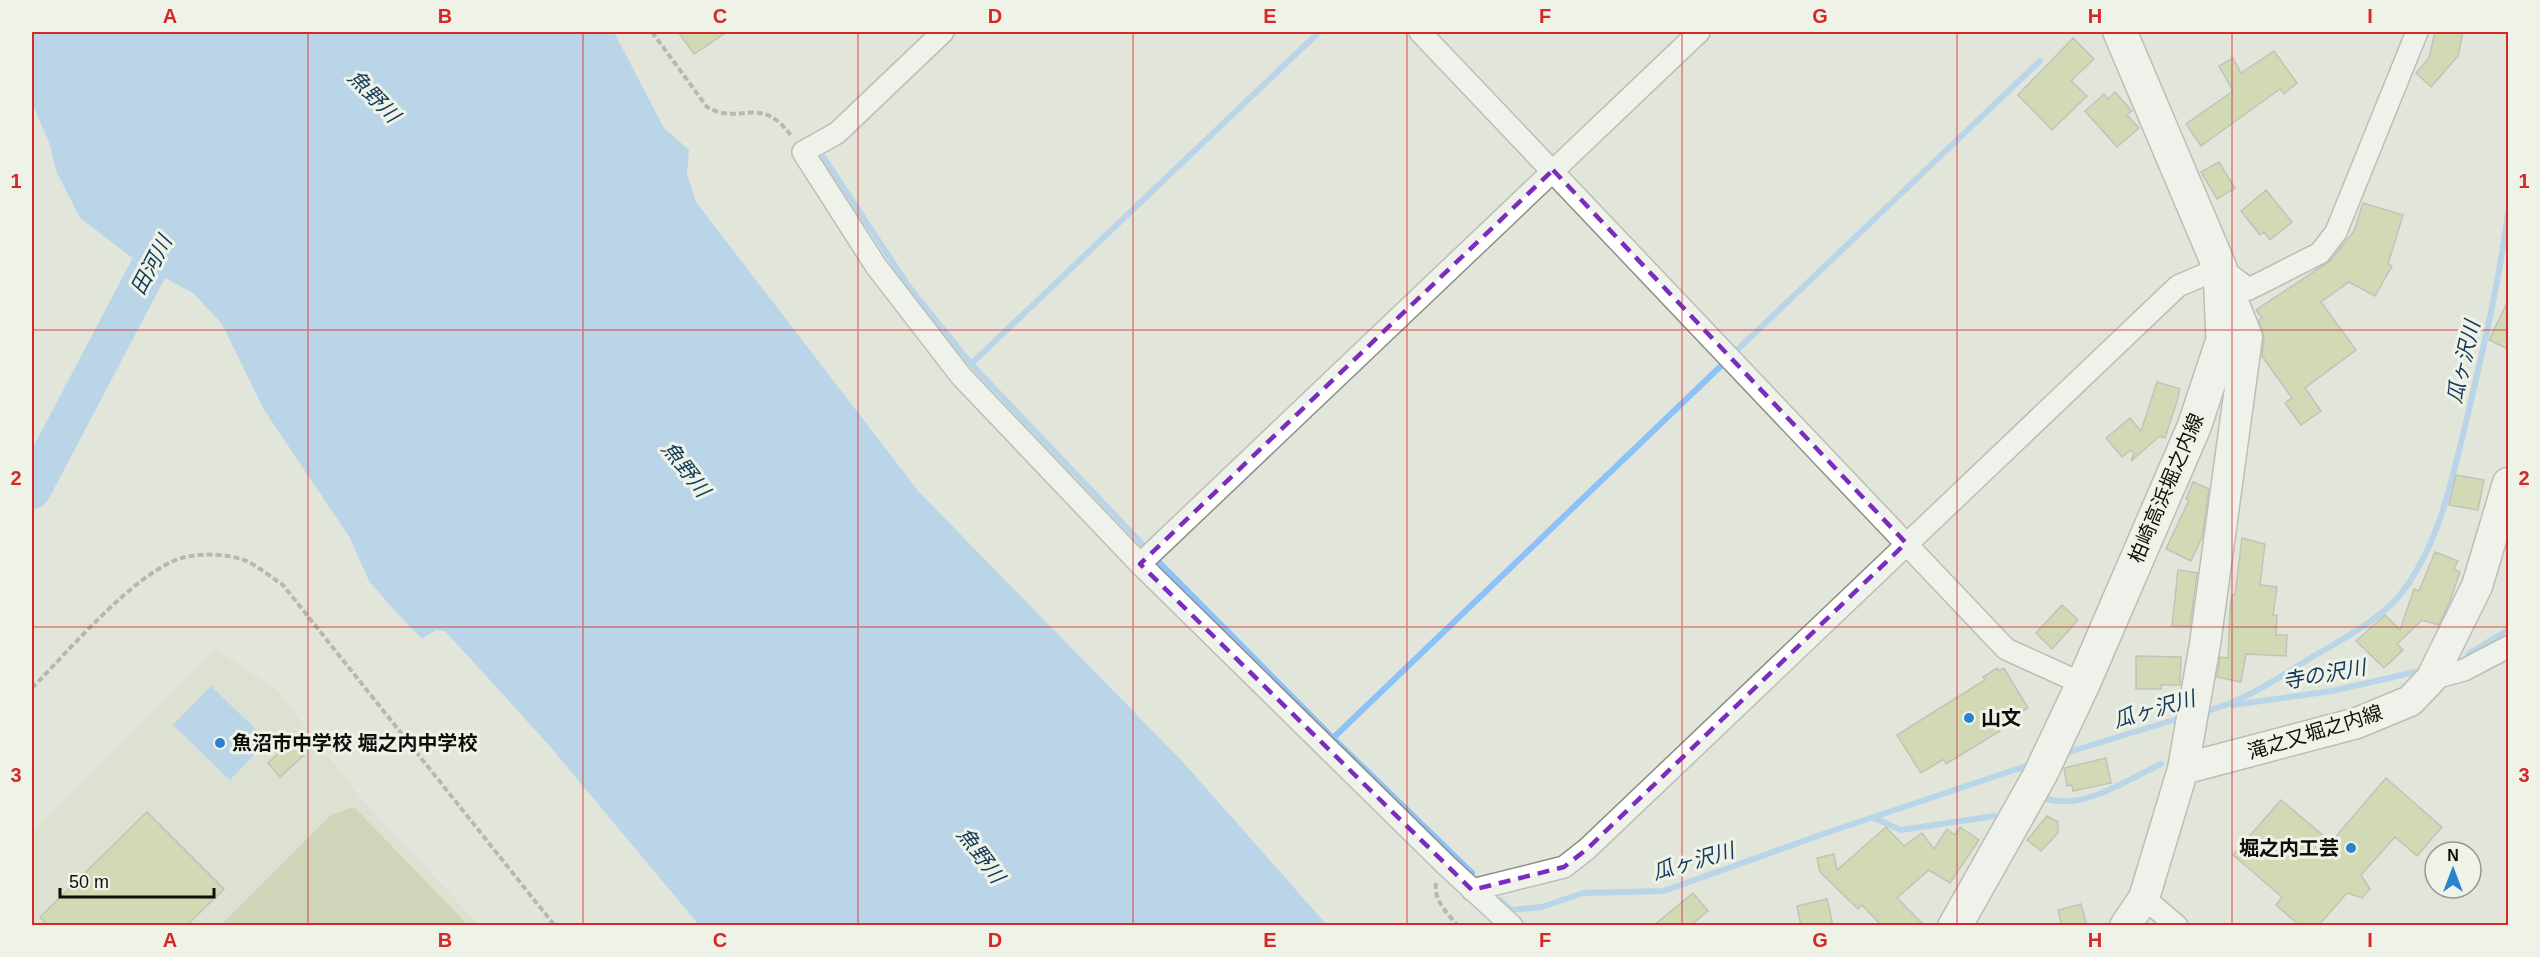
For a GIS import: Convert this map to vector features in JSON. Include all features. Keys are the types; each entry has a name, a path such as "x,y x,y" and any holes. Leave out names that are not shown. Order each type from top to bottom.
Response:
{"main road":[{"name":"柏崎高浜堀之内線","path":"1955,926 2040,775 2083,684 2194,427 2223,340 2220,268 2129,35"},
{"path":"2125,926 2144,898 2183,769 2247,338 2220,268"},
{"name":"滝之又堀之内線","path":"2183,769 2357,723 2410,701 2432,680 2477,586 2508,483"}],"street":[{"path":"943,32 837,133 803,152 876,266 961,376 1140,564 1472,890 1512,926"},
{"path":"1420,32 2006,648 2083,684"},
{"path":"1140,564 1699,32"},
{"path":"1472,890 1564,867 1587,849 2178,286 2220,268 2249,289 2320,253 2336,232 2417,32"},
{"path":"2432,680 2464,670 2508,647"},
{"path":"2144,898 2175,925"}],"path":[{"path":"652,32 707,106 717,112 768,113 781,122 803,152"},
{"path":"32,688 130,590 160,569 184,557 214,554 244,560 284,585 555,926"},
{"path":"1436,877 1434,892 1446,913 1458,926"}],"highlighted area":[{"path":"1553,170 1906,543 1587,849 1564,867 1472,890 1140,564"}],"shaded area":[{"name":"魚沼市中学校 堀之内中学校","path":"215,649 276,689 360,797 479,925 32,926 32,833"}],"green space":[{"path":"354,807 468,925 221,925 331,815"}],"water":[{"name":"魚野川","path":"32,32 614,32 664,128 689,150 687,174 696,202 919,492 1183,762 1327,925 699,925 547,743 445,631 436,630 422,639 369,581 350,538 264,410 222,324 193,293 143,266 80,218 56,171 50,145 32,103"},
{"path":"211,686 268,741 230,780 173,725"}],"building":[{"path":"678,32 727,32 694,54"},
{"path":"2435,32 2463,32 2458,56 2431,87 2416,73 2429,58"},
{"path":"2073,38 2094,59 2071,81 2087,96 2052,130 2018,95"},
{"path":"2274,51 2297,83 2284,94 2280,89 2201,146 2186,124 2233,91 2219,66 2233,58 2241,73"},
{"path":"2115,92 2132,111 2127,115 2139,128 2117,147 2085,111 2104,94 2108,99"},
{"path":"2219,162 2235,188 2217,199 2201,172"},
{"path":"2266,190 2292,222 2270,240 2264,232 2260,235 2241,211"},
{"path":"2363,203 2403,215 2388,264 2392,266 2375,296 2349,282 2321,302 2356,350 2305,388 2321,411 2301,425 2285,403 2292,398 2262,356 2264,339 2259,320 2262,318 2256,310 2330,261 2354,231"},
{"path":"2508,301 2508,349 2489,340"},
{"path":"2157,382 2180,389 2165,438 2160,436 2131,461 2134,453 2131,450 2122,457 2106,438 2130,418 2141,431"},
{"path":"2456,475 2484,480 2478,510 2449,505"},
{"path":"2193,482 2209,489 2202,537 2191,561 2166,549 2189,500 2186,499"},
{"path":"2242,538 2265,544 2260,585 2277,587 2273,615 2277,615 2276,635 2287,635 2286,656 2246,654 2241,682 2217,677 2220,657 2228,658 2230,609 2232,595 2235,595"},
{"path":"2435,552 2458,561 2454,569 2460,572 2450,601 2439,625 2422,620 2397,644 2403,650 2384,668 2356,641 2385,615 2400,630 2414,589 2419,591"},
{"path":"2178,570 2197,573 2190,626 2172,626"},
{"path":"2062,605 2078,620 2052,649 2036,633"},
{"path":"2136,656 2181,657 2180,685 2161,685 2161,689 2136,689"},
{"name":"山文","path":"1997,668 1999,671 2004,668 2028,708 1998,727 2000,731 1946,764 1944,759 1921,773 1897,735 1985,680 1983,677"},
{"path":"291,741 304,755 280,777 268,763"},
{"path":"2106,758 2111,783 2073,791 2072,785 2067,786 2064,768"},
{"name":"堀之内工芸","path":"2386,778 2442,827 2431,840 2423,840 2423,849 2417,856 2395,837 2361,875 2370,889 2362,898 2347,893 2318,926 2300,926 2276,905 2282,897 2233,855 2281,800 2331,842"},
{"path":"147,812 224,889 186,926 48,926 40,917"},
{"path":"2047,816 2058,822 2058,833 2041,851 2027,840"},
{"path":"1886,827 1904,846 1922,833 1934,849 1947,829 1955,835 1960,827 1979,840 1950,883 1929,870 1897,898 1925,926 1882,926 1862,905 1858,909 1820,872 1817,858 1834,854 1837,870"},
{"path":"1693,893 1708,911 1690,926 1653,926"},
{"path":"1827,899 1833,926 1801,926 1797,906"},
{"path":"2081,904 2087,926 2062,926 2058,910"}],"waterway":[{"path":"971,364 1319,32"},
{"path":"1735,352 2040,61"},
{"path":"824,158 909,287 971,364 1147,549"},
{"name":"瓜ヶ沢川","path":"2202,712 2230,703 2257,690 2359,629 2395,601 2416,571 2436,530 2456,463 2490,316 2508,213"},
{"name":"田河川","path":"32,490 172,224"},
{"path":"1333,738 1724,363"},
{"path":"1156,559 1333,738 1472,873"},
{"name":"寺の沢川","path":"2468,654 2508,630"},
{"name":"寺の沢川","path":"2233,705 2332,691 2424,670"},
{"name":"瓜ヶ沢川","path":"2062,754 2184,717"},
{"name":"瓜ヶ沢川","path":"1500,900 1511,910 1542,907 1583,893 1664,891 1826,833 2032,764"},
{"path":"2047,799 2061,801 2090,797 2161,764"},
{"path":"1874,818 1901,830 1994,816"}],"place":[{"name":"山文","path":"1969,718"},
{"name":"魚沼市中学校 堀之内中学校","path":"220,743"},
{"name":"堀之内工芸","path":"2351,848"}]}
